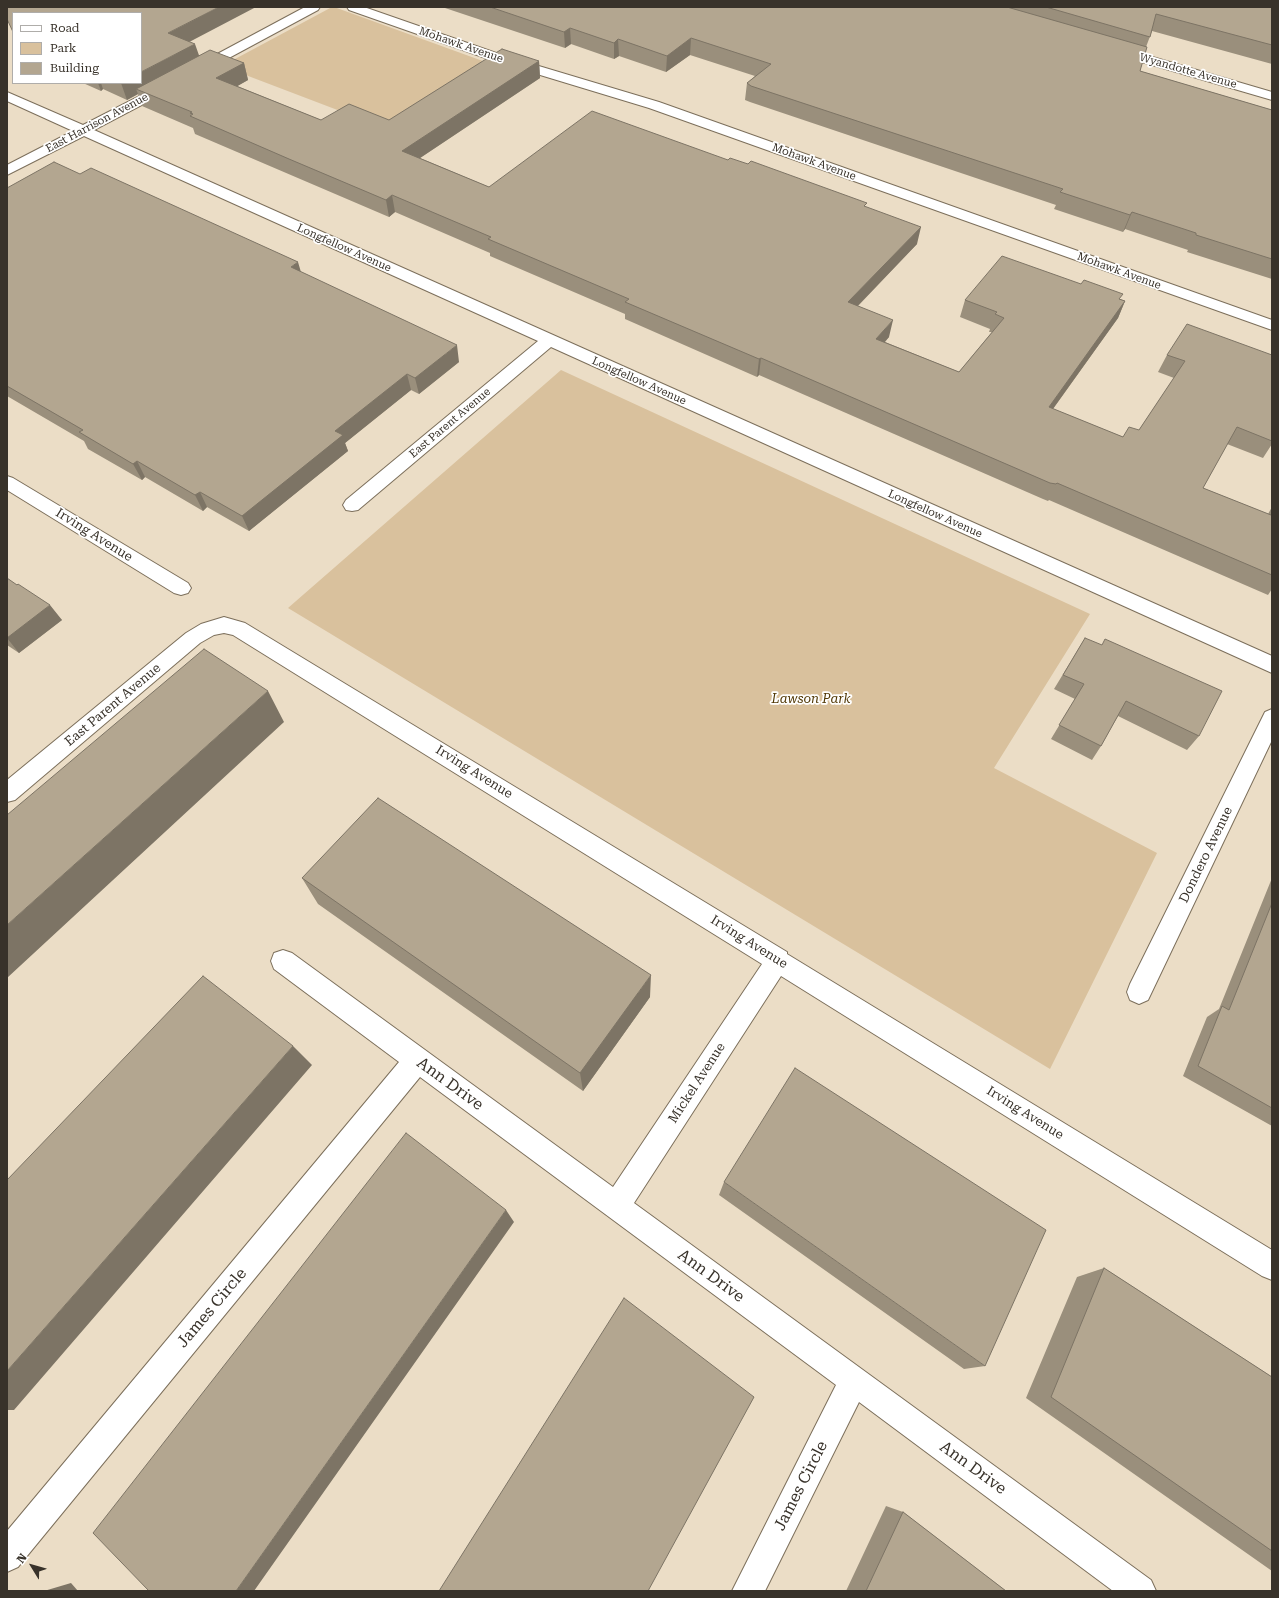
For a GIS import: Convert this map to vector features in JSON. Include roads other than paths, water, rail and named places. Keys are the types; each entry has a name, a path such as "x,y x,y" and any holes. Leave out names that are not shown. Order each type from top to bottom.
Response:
{"street":[{"name":"East Harrison Avenue","path":"7,171 314,7"},
{"name":"Mohawk Avenue","path":"353,7 498,58 654,105 1272,325"},
{"name":"Wyandotte Avenue","path":"1105,47 1272,96"},
{"name":"Longfellow Avenue","path":"7,96 1272,665"},
{"name":"East Parent Avenue","path":"352,505 549,340"},
{"name":"Irving Avenue","path":"7,482 181,588"},
{"name":"East Parent Avenue","path":"7,793 192,638 208,630 224,625"},
{"name":"Irving Avenue","path":"224,625 238,628 249,633 1272,1266"},
{"name":"Dondero Avenue","path":"1139,992 1272,718"},
{"name":"Mickel Avenue","path":"616,1206 778,960"},
{"name":"Ann Drive","path":"283,961 1140,1591"},
{"name":"James Circle","path":"7,1556 417,1060"},
{"name":"James Circle","path":"748,1591 854,1380"}],"park label":[{"name":"Lawson Park","path":"811,699"}]}
